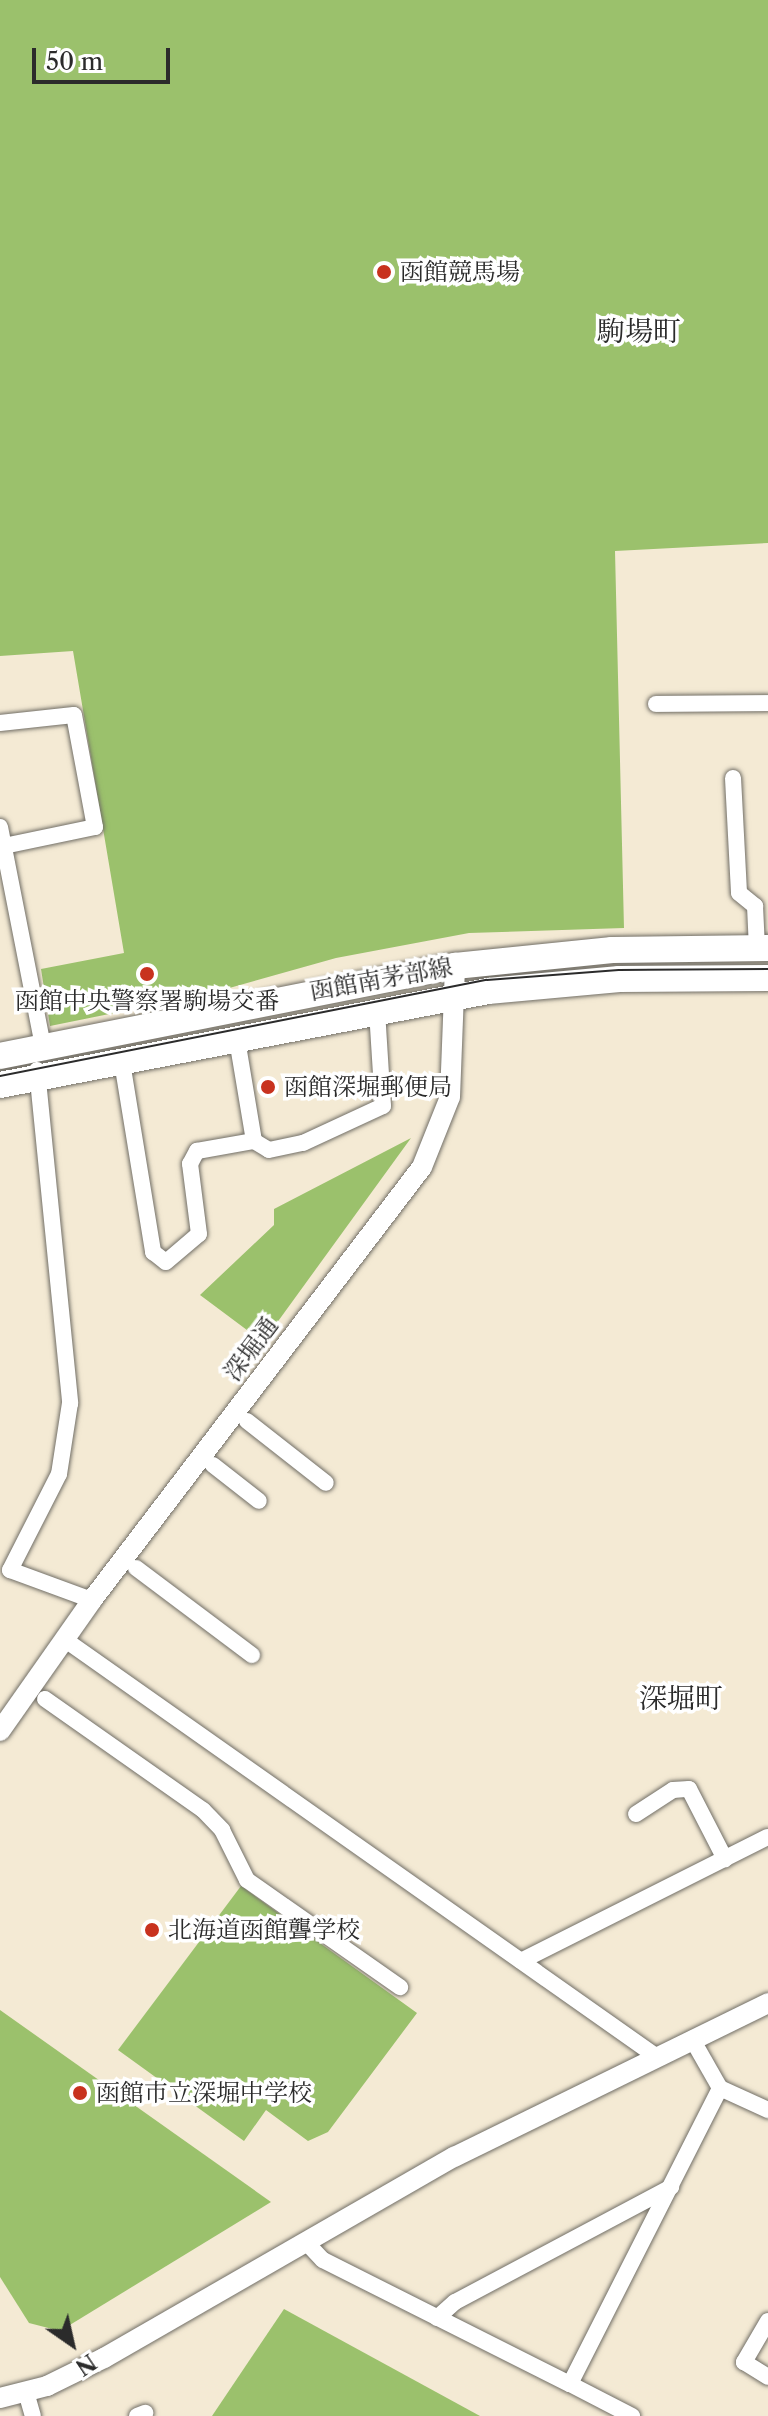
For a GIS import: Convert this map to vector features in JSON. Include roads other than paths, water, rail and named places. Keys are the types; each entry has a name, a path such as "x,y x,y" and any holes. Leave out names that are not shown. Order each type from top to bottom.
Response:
{"main road":[{"name":"函館南茅部線","path":"0,1056 455,966 612,950 762,948"},
{"name":"函館南茅部線","path":"0,1085 453,997 619,979 768,978"}],"street":[{"path":"656,704 768,703"},
{"path":"0,723 74,715 95,827 4,846"},
{"path":"733,778 739,893 755,906 762,948"},
{"path":"0,827 39,1048 38,1078 70,1403 55,1486 5,1568 92,1600"},
{"name":"深堀通","path":"0,1731 92,1600 422,1167 450,1097 455,966"},
{"path":"122,1062 153,1252 162,1262 197,1240 190,1164 197,1151 254,1141 269,1150 303,1143 383,1106 377,1011"},
{"path":"237,1039 254,1141"},
{"path":"247,1421 326,1483"},
{"path":"213,1465 259,1501"},
{"path":"136,1568 252,1655"},
{"path":"64,1639 657,2057"},
{"path":"45,1699 203,1810 222,1830 247,1880 400,1987"},
{"path":"636,1814 673,1790 689,1789 725,1859"},
{"path":"521,1961 768,1837"},
{"path":"0,2398 26,2392 104,2358 454,2157 768,2003"},
{"path":"692,2039 720,2088 768,2110"},
{"path":"570,2384 720,2088"},
{"path":"437,2318 455,2302 671,2187"},
{"path":"305,2241 323,2260 632,2416"},
{"path":"768,2321 744,2362 768,2377"},
{"path":"26,2392 33,2416"}],"tram line":[{"path":"0,1076 487,980 619,970 768,969"}],"place":[{"name":"函館競馬場","path":"384,272"},
{"name":"函館中央警察署駒場交番","path":"147,974"},
{"name":"函館深堀郵便局","path":"268,1087"},
{"name":"北海道函館聾学校","path":"152,1930"},
{"name":"函館市立深堀中学校","path":"80,2093"}],"district":[{"name":"駒場町","path":"639,331"},
{"name":"深堀町","path":"681,1698"}]}
